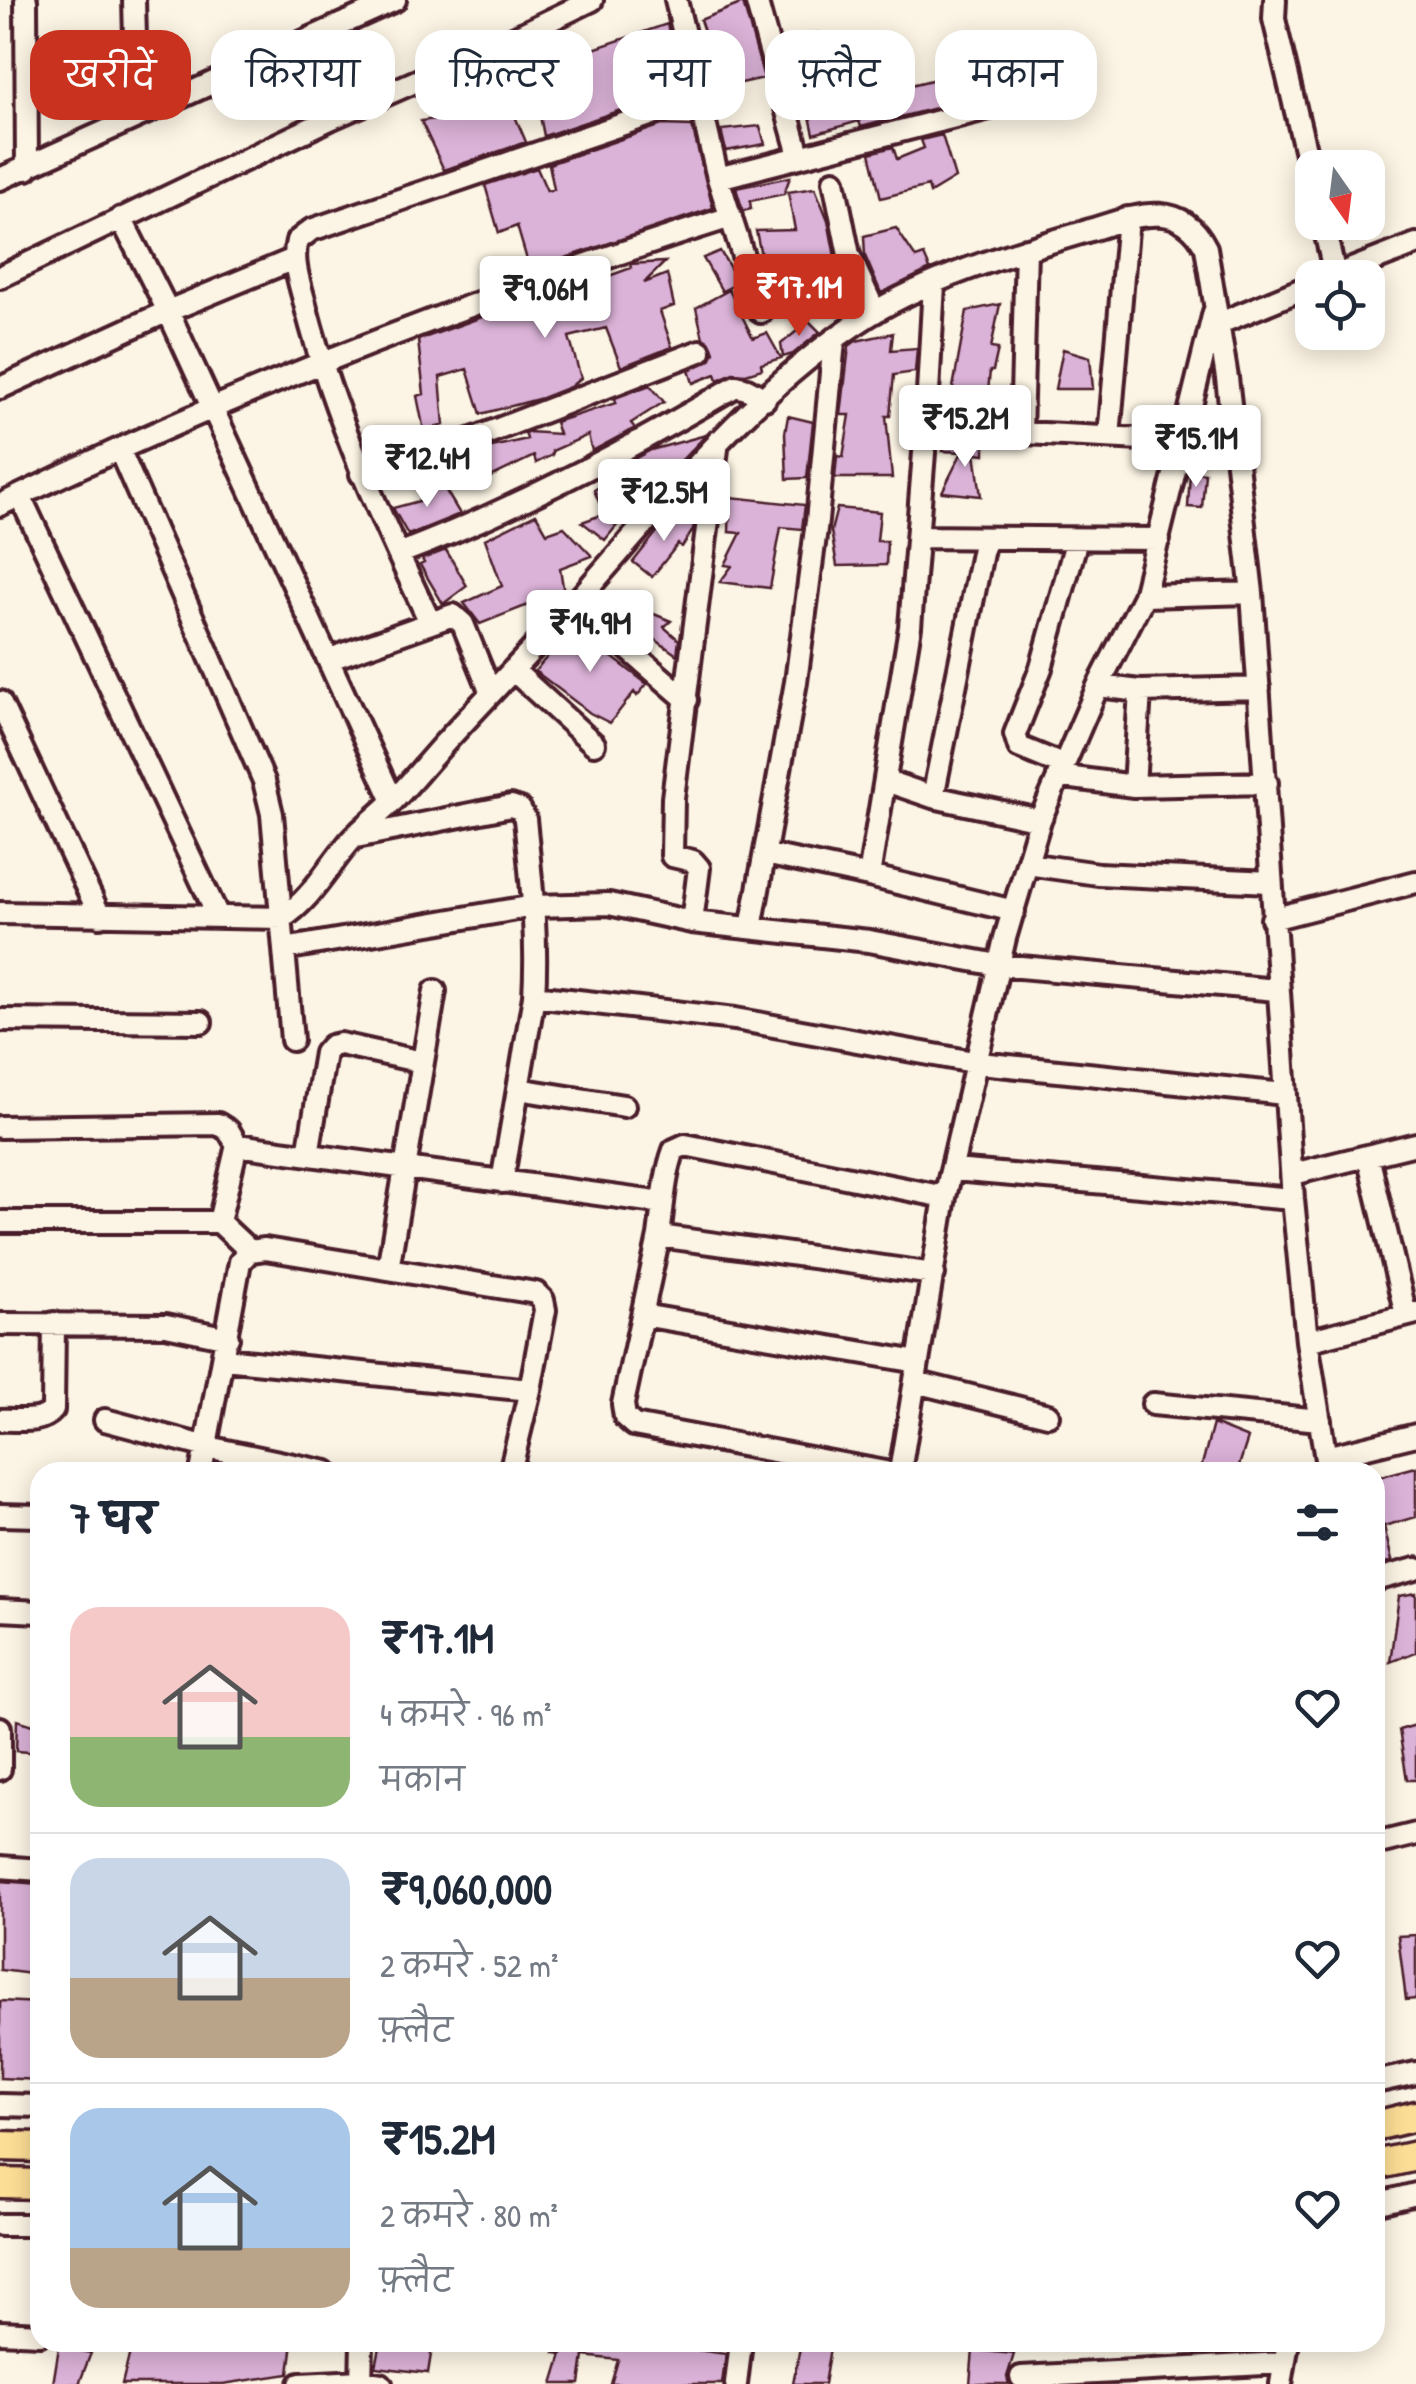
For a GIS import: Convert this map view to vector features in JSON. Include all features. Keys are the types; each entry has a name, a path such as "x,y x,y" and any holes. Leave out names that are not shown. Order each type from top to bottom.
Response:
{"highway":[{"path":"1385,2124 1416,2116"},
{"path":"3,2146 30,2147"},
{"path":"1385,2163 1416,2156"},
{"path":"2,2183 30,2184"}],"street":[{"path":"26,0 27,169"},
{"path":"134,0 135,30"},
{"path":"191,89 366,6 395,0"},
{"path":"0,276 330,118 592,0"},
{"path":"676,0 682,30"},
{"path":"756,0 799,155"},
{"path":"1275,0 1274,20 1305,150"},
{"path":"0,179 127,120"},
{"path":"430,622 361,474 320,362 294,259 297,241 311,230 633,120"},
{"path":"703,120 760,312"},
{"path":"718,178 943,120"},
{"path":"834,182 849,254 875,312"},
{"path":"0,913 282,918 301,904 354,837 392,802 575,603 718,440 834,340 875,312 934,284 1026,249 1128,218 1166,215 1190,225 1206,248 1218,313 1252,594 1267,783 1272,920 1306,1342 1327,1462"},
{"path":"0,505 320,362 505,291 730,217"},
{"path":"121,218 330,660 392,802"},
{"path":"1110,436 1128,218"},
{"path":"1374,260 1416,244"},
{"path":"1021,433 1026,249"},
{"path":"0,388 168,311 294,259"},
{"path":"869,876 910,627 934,284"},
{"path":"1218,313 1295,289"},
{"path":"902,1462 945,1196 979,1063 998,964 1040,820 1098,686 1144,596 1181,440 1218,313"},
{"path":"752,928 796,682 818,521 834,340"},
{"path":"361,474 452,447 700,350"},
{"path":"398,554 521,504 631,448 736,386 764,399"},
{"path":"926,428 1181,440"},
{"path":"692,922 698,864 677,859 670,849 718,440"},
{"path":"120,451 264,780 272,814 292,1040"},
{"path":"20,496 218,916"},
{"path":"918,537 1159,540"},
{"path":"933,797 984,538"},
{"path":"1077,539 1042,668 1015,734 1019,746 1061,770 1134,786 1267,783"},
{"path":"1144,596 1252,594"},
{"path":"575,603 687,700"},
{"path":"330,660 453,616 462,624 490,693"},
{"path":"512,670 594,744"},
{"path":"1098,686 1140,690 1260,688"},
{"path":"1134,786 1140,690"},
{"path":"0,702 100,916"},
{"path":"886,781 933,797 1040,820"},
{"path":"354,837 511,806 520,810 524,819 534,906 534,996 502,1182"},
{"path":"765,854 1014,911"},
{"path":"1028,864 1098,874 1271,882"},
{"path":"1272,920 1416,882"},
{"path":"284,949 534,906 609,904 692,922 869,941 998,964 1278,990"},
{"path":"388,1269 435,992"},
{"path":"534,996 735,1018 979,1063 1285,1094"},
{"path":"0,1020 201,1022"},
{"path":"308,1154 325,1053 331,1046 340,1044 422,1062"},
{"path":"518,1089 624,1106"},
{"path":"0,1126 218,1124 230,1131 237,1145 219,1222"},
{"path":"1293,1174 1416,1144"},
{"path":"237,1145 663,1203"},
{"path":"832,1462 634,1425 625,1417 623,1404 674,1150 685,1145 945,1196"},
{"path":"1306,1342 1411,1314 1368,1156"},
{"path":"954,1170 1294,1199"},
{"path":"0,1222 219,1222 250,1251"},
{"path":"659,1236 934,1274"},
{"path":"203,1462 240,1262 250,1251 265,1249 536,1293 543,1300 544,1310 512,1462"},
{"path":"642,1315 917,1372 1048,1415"},
{"path":"0,1420 38,1419 54,1410 54,1323"},
{"path":"0,1324 166,1325 226,1349 530,1390"},
{"path":"1154,1404 1320,1420"},
{"path":"105,1420 274,1462"},
{"path":"1333,1462 1416,1435"},
{"path":"0,1516 30,1516"},
{"path":"1385,1577 1416,1569"},
{"path":"0,1610 30,1612"},
{"path":"0,1728 0,1769"},
{"path":"1385,1842 1416,1834"},
{"path":"0,1867 30,1869"},
{"path":"1385,2080 1416,2073"},
{"path":"0,2105 30,2106"},
{"path":"1385,2202 1416,2194"},
{"path":"0,2225 30,2226"},
{"path":"0,2332 30,2334"},
{"path":"299,2384 368,2383 363,2352"},
{"path":"736,2384 740,2352"},
{"path":"1021,2377 1284,2363"}],"building":[{"path":"743,3 764,78 745,82 745,30 703,30 700,20"},
{"path":"613,42 613,113 593,119 593,49"},
{"path":"935,79 935,108 915,113 915,84"},
{"path":"517,120 526,142 444,170 421,121"},
{"path":"541,120 591,120 544,136"},
{"path":"811,120 888,120 861,127 859,121 814,134"},
{"path":"662,125 692,126 713,208 530,270 517,226 499,233 485,185 537,168 547,191 554,189 549,164"},
{"path":"760,126 765,144 726,151 721,130"},
{"path":"942,135 955,178 930,193 928,186 881,198 870,153 893,147 897,159 924,148 921,140"},
{"path":"790,177 784,194 750,201 751,209 743,211 736,188"},
{"path":"815,188 828,220 836,262 845,279 776,295 775,258 762,260 756,231 795,230 788,192"},
{"path":"896,228 916,258 924,255 930,269 881,293 865,256 864,236"},
{"path":"720,251 736,278 736,284 722,291 703,258"},
{"path":"665,262 644,283 667,274 674,306 660,311 672,347 621,367 606,328 569,337 581,378 542,398 481,414 467,369 440,377 444,425 424,431 417,396 424,394 418,340 586,280 587,284 631,268 630,264"},
{"path":"729,290 753,338 767,333 781,358 746,374 733,373 718,380 716,374 693,383 689,370 710,360 714,352 703,338 696,308"},
{"path":"1000,304 991,348 998,349 990,371 984,417 948,415 967,311"},
{"path":"809,321 820,332 793,354 783,357 781,344"},
{"path":"893,333 891,350 917,348 915,372 894,375 890,416 886,416 892,478 835,478 837,456 843,457 850,415 841,415 849,346"},
{"path":"1063,349 1090,357 1093,389 1055,389"},
{"path":"650,385 664,402 631,423 635,428 592,451 588,435 536,463 534,456 472,486 465,459 492,447 527,439 528,432 559,434 555,422 616,403 615,398"},
{"path":"788,416 813,422 807,478 787,479"},
{"path":"706,435 637,506 636,502 605,540 582,522 604,514 594,490 601,486 599,478 651,450"},
{"path":"947,443 985,445 985,454 975,453 981,496 942,492 962,452 943,451"},
{"path":"1190,472 1205,473 1202,508 1188,507"},
{"path":"442,484 460,514 408,535 393,508 423,500 417,490"},
{"path":"730,497 805,505 802,529 781,527 770,588 720,582 732,566 725,565 741,533 729,532"},
{"path":"837,508 880,512 877,541 887,541 886,565 837,566 831,531"},
{"path":"672,513 694,523 693,530 652,577 633,562"},
{"path":"536,514 547,533 564,527 592,556 560,568 564,593 533,622 528,605 480,624 464,603 502,586 485,539"},
{"path":"446,550 467,586 443,604 420,565 424,563 422,559"},
{"path":"644,610 671,621 664,627 679,640 677,655 632,623"},
{"path":"576,623 593,637 590,640 647,684 637,696 634,692 610,723 590,713 535,671"},
{"path":"1213,1424 1248,1438 1240,1462 1203,1462"},
{"path":"1416,1467 1416,1517 1385,1526 1385,1475"},
{"path":"1385,1530 1392,1561 1385,1563"},
{"path":"1416,1593 1416,1652 1390,1662 1399,1596"},
{"path":"17,1720 30,1724 30,1752 16,1751"},
{"path":"1416,1725 1416,1780 1407,1780 1399,1730"},
{"path":"0,1881 30,1883 30,1974 0,1970"},
{"path":"1416,1935 1416,1999 1406,2000 1398,1936"},
{"path":"0,2001 30,2002 30,2080 0,2078"},
{"path":"58,2352 91,2353 79,2384 53,2384"},
{"path":"130,2352 292,2352 289,2374 223,2384 122,2384"},
{"path":"379,2352 431,2352 428,2373 376,2367"},
{"path":"799,2352 829,2352 824,2384 793,2384"},
{"path":"973,2352 1014,2354 1007,2377 1009,2384 970,2384"},
{"path":"555,2353 726,2354 722,2384 611,2384 618,2360 584,2356 580,2384 553,2384 562,2354"}]}
